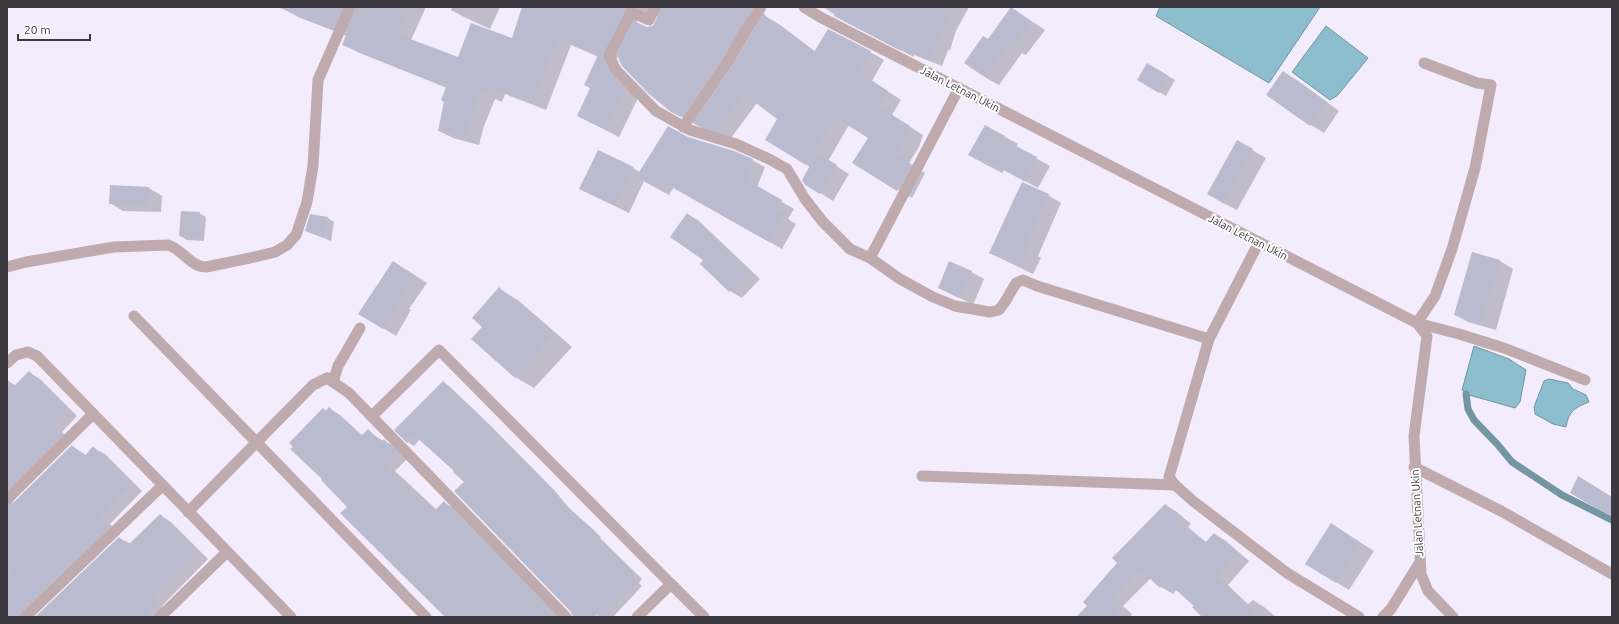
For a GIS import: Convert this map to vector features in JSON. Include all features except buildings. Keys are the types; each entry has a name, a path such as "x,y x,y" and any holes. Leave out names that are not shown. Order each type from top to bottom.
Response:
{"street":[{"path":"7,267 26,262 114,247 168,245 175,247 197,265 206,267 275,252 287,245 296,235 307,202 313,166 318,80 350,7"},
{"path":"655,7 649,20 631,12 609,56 616,70 656,111 690,130 736,144 788,169 805,199 823,222 850,249 870,258 900,278 933,297 955,306 990,312 999,310 1016,283 1023,280 1044,288 1210,339"},
{"path":"684,127 730,58 745,31 761,7"},
{"name":"Jalan Letnan Ukin","path":"804,7 820,17 1417,323 1427,336 1414,436 1414,467 1421,574 1428,591 1453,617"},
{"path":"1424,63 1477,82 1491,85 1475,168 1452,249 1435,296 1417,323 1504,348 1585,380"},
{"path":"870,258 960,88"},
{"path":"1258,242 1210,339 1169,477 1175,485 1193,501 1287,573 1359,617"},
{"path":"134,316 426,617"},
{"path":"188,512 313,385 327,378 334,379 338,366 360,328"},
{"path":"372,416 439,350 704,617"},
{"path":"7,364 16,355 28,352 37,356 290,617"},
{"path":"327,378 349,392 566,617"},
{"path":"7,499 93,414"},
{"path":"1414,467 1501,511 1612,574"},
{"path":"922,476 1175,485"},
{"path":"25,617 162,486"},
{"path":"160,617 227,552"},
{"path":"1383,617 1391,609 1420,562"},
{"path":"637,617 671,584"}],"water":[{"path":"1160,7 1320,7 1269,83 1156,16"},
{"path":"1326,26 1368,58 1338,95 1330,100 1292,72"},
{"path":"1474,346 1509,359 1526,370 1520,402 1515,408 1469,395 1462,390"},
{"path":"1549,379 1568,383 1573,389 1586,395 1589,402 1573,411 1569,417 1566,427 1553,424 1535,414 1534,407 1544,381"}],"waterway":[{"path":"1466,394 1468,409 1474,420 1512,462 1562,495 1612,520"}]}
